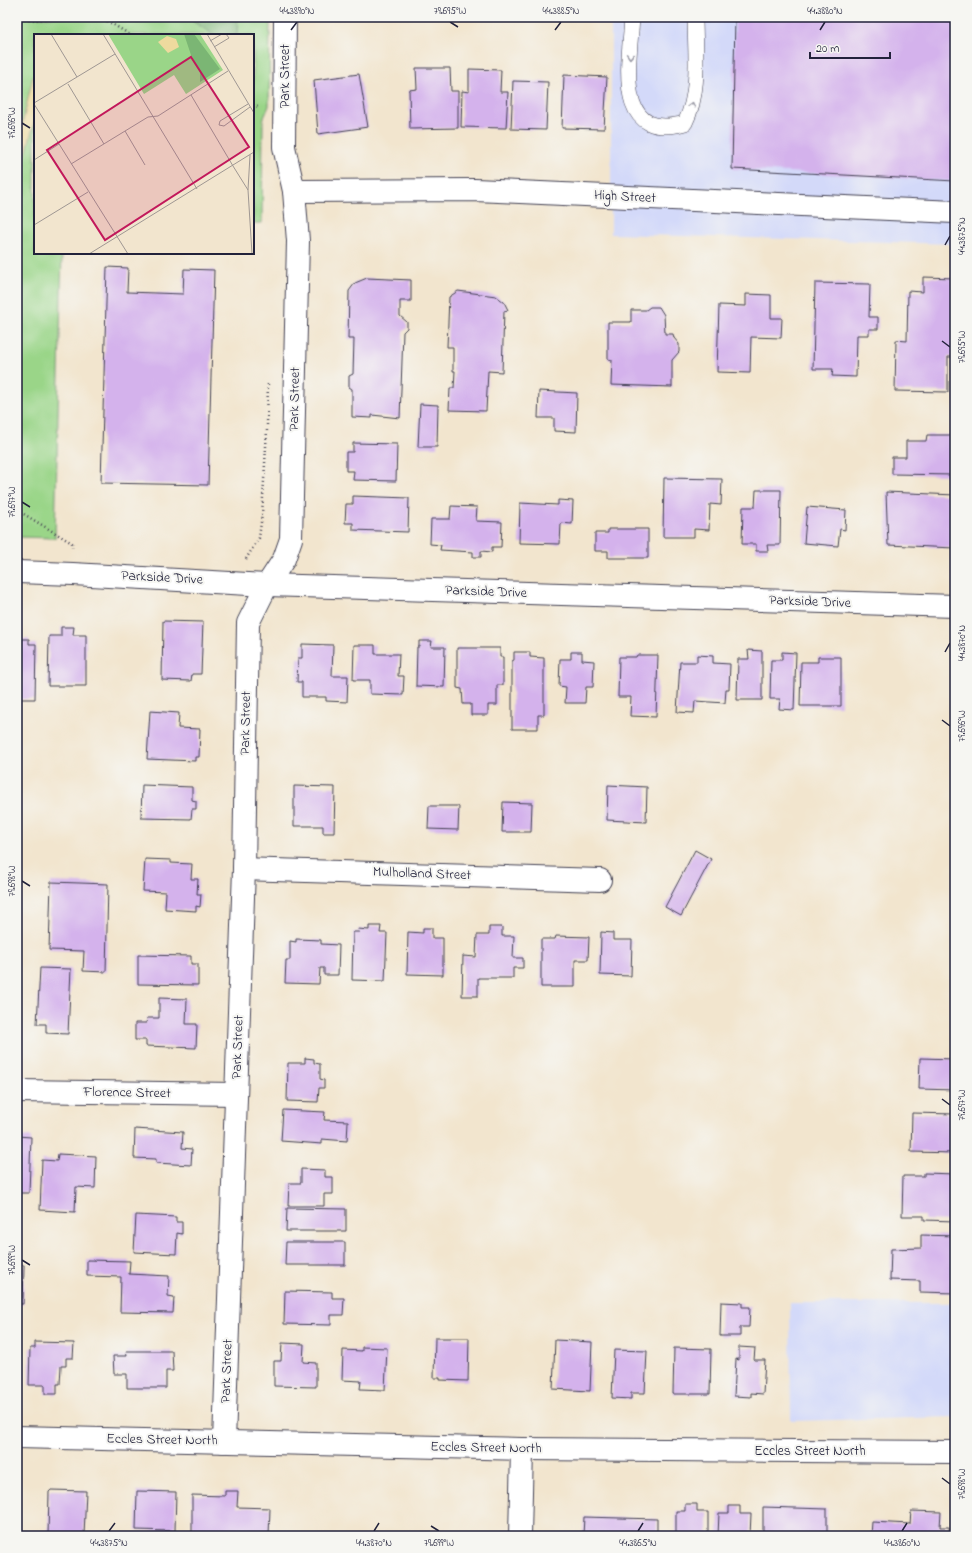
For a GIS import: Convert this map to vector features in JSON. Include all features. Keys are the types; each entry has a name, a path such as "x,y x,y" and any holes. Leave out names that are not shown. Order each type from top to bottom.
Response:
{"street":[{"name":"Park Street","path":"224,1442 244,869 248,623 267,585 284,559 291,539 298,242 294,191 284,147 285,17"},
{"name":"High Street","path":"294,191 475,190 955,212"},
{"name":"Parkside Drive","path":"17,572 267,585 955,606"},
{"name":"Mulholland Street","path":"244,869 600,880"},
{"name":"Florence Street","path":"17,1091 236,1094"},
{"name":"Eccles Street North","path":"17,1437 522,1449 955,1452"},
{"path":"520,1536 522,1449"}],"lane":[{"path":"632,17 629,95 635,111 646,121 658,126 676,125 685,122 691,112 694,94 696,17"}],"path":[{"path":"17,18 30,20 77,17"},
{"path":"100,17 129,34"},
{"path":"245,560 259,538 267,429 267,388 270,375"},
{"path":"17,510 67,539"}],"shaded area":[{"path":"611,17 955,17 955,244 611,234"},
{"path":"790,1303 955,1303 955,1417 791,1421"}],"green space":[{"path":"17,17 270,17 269,106 263,120 262,223 254,223 254,34 34,34 34,254 62,254 55,538 17,537"},
{"path":"186,17 238,17 237,34 212,34"}],"sand":[{"path":"34,76 34,123 27,150 17,176 17,147"}],"building":[{"path":"735,17 955,17 955,181 732,169"},
{"path":"416,68 450,68 451,91 458,91 458,128 410,129 409,90 417,89"},
{"path":"469,69 501,70 500,92 508,92 506,128 461,127 462,91 469,92"},
{"path":"359,74 368,127 318,134 314,80"},
{"path":"564,75 607,77 604,129 562,128"},
{"path":"513,81 548,82 546,130 511,129"},
{"path":"107,267 128,268 127,292 183,294 184,269 214,270 208,485 101,483"},
{"path":"923,277 955,278 955,350 952,350 952,357 948,357 948,392 895,391 896,340 907,341 908,291 923,292"},
{"path":"367,278 411,280 411,301 400,301 400,316 407,322 407,328 403,332 400,418 372,415 372,418 352,417 352,389 349,387 349,376 353,374 354,339 348,339 349,291 355,283"},
{"path":"815,283 870,284 869,317 878,317 878,329 869,329 869,335 857,335 856,377 832,376 833,369 813,369"},
{"path":"458,291 496,296 504,302 508,310 504,311 502,372 488,371 486,411 449,410 450,388 454,388 455,371 453,371 453,347 447,347 449,297"},
{"path":"746,294 771,295 771,318 782,318 781,338 751,337 750,373 717,372 719,305 746,306"},
{"path":"650,307 659,307 664,315 665,334 673,334 674,338 679,344 679,352 672,360 672,387 611,385 612,360 608,359 608,322 631,322 631,310 646,310"},
{"path":"539,391 577,393 576,432 554,431 554,418 538,418"},
{"path":"420,404 438,405 437,447 418,447"},
{"path":"927,435 955,435 955,475 892,474 892,457 906,457 906,441 926,441"},
{"path":"353,443 397,444 396,481 353,480 354,471 346,471 346,452 353,452"},
{"path":"664,478 722,479 721,505 710,504 709,530 694,529 694,537 663,537"},
{"path":"756,490 781,490 780,545 767,545 768,551 756,551 756,544 742,544 743,507 755,507"},
{"path":"886,492 955,495 954,548 888,545"},
{"path":"353,496 409,498 408,532 353,530 353,523 345,523 346,504 353,504"},
{"path":"558,500 573,501 572,524 561,523 560,544 519,543 520,503 558,505"},
{"path":"451,506 477,507 476,521 502,522 501,547 492,547 492,552 481,551 481,557 473,557 473,552 440,550 441,545 430,544 431,519 450,519"},
{"path":"807,507 846,510 845,530 840,529 838,546 804,543"},
{"path":"608,529 648,529 648,558 608,558 608,551 595,551 595,533 608,533"},
{"path":"163,621 203,622 201,674 192,674 191,681 162,680"},
{"path":"61,627 74,627 73,635 86,635 86,686 48,686 49,636 61,636"},
{"path":"17,639 29,639 29,644 36,644 35,699 17,699"},
{"path":"419,641 432,641 431,647 445,647 444,687 416,686 417,647 419,647"},
{"path":"302,644 333,645 332,676 348,676 347,702 326,701 326,697 302,697 302,682 297,682 298,658 302,658"},
{"path":"354,645 375,645 375,654 399,654 398,676 404,676 403,695 370,694 370,680 353,680"},
{"path":"457,648 500,648 500,657 503,657 503,685 497,685 497,705 488,705 488,715 471,715 471,704 463,704 462,689 457,688"},
{"path":"748,650 762,651 762,700 737,700 738,659 749,659"},
{"path":"514,652 530,652 530,657 544,658 544,715 538,715 538,729 512,729 512,661 514,660"},
{"path":"571,652 582,652 582,660 594,661 593,687 586,687 585,703 565,703 566,687 559,686 560,659 571,659"},
{"path":"782,652 796,653 794,710 779,709 780,699 770,699 771,660 782,660"},
{"path":"637,655 658,655 656,717 630,716 631,697 618,697 619,657 636,657"},
{"path":"697,655 713,656 713,663 730,664 729,689 726,689 725,703 695,701 694,713 677,712 680,662 697,662"},
{"path":"818,657 841,657 841,706 800,706 801,662 818,662"},
{"path":"150,711 179,713 178,728 200,729 199,757 195,757 195,761 147,759"},
{"path":"142,785 192,787 192,800 196,801 196,809 192,809 191,819 141,818"},
{"path":"608,785 647,787 646,822 607,820"},
{"path":"294,786 335,787 334,833 323,833 323,826 294,826"},
{"path":"503,802 532,803 531,832 502,832"},
{"path":"429,806 459,806 458,830 428,829"},
{"path":"695,850 711,859 681,916 665,907"},
{"path":"145,859 171,860 171,863 192,864 191,879 198,879 197,894 201,894 200,907 196,906 196,911 165,909 166,892 143,891"},
{"path":"51,882 108,884 106,972 83,971 84,951 49,950"},
{"path":"369,926 381,926 380,933 387,933 385,981 352,980 353,932 359,932 358,929 369,930"},
{"path":"489,927 502,927 502,936 514,936 513,958 523,958 523,968 513,968 513,978 478,978 478,996 462,996 463,956 476,957 477,935 489,935"},
{"path":"423,928 432,928 432,938 443,938 443,975 407,974 408,932 423,933"},
{"path":"601,932 613,933 613,940 632,940 631,976 600,975"},
{"path":"556,936 589,937 588,960 575,960 575,987 541,987 541,939 555,939"},
{"path":"296,939 321,940 321,944 339,945 338,975 324,975 324,968 320,968 319,984 285,983 286,960 290,960 290,941 296,942"},
{"path":"138,955 191,956 191,964 198,964 198,985 138,984"},
{"path":"40,968 71,969 68,1034 46,1033 46,1024 37,1024"},
{"path":"159,998 187,999 186,1024 197,1024 196,1048 146,1046 146,1040 135,1040 135,1023 146,1023 147,1018 159,1018"},
{"path":"305,1058 314,1059 314,1063 320,1064 320,1079 324,1080 324,1088 319,1088 318,1102 287,1101 288,1063 305,1063"},
{"path":"920,1058 955,1059 955,1090 919,1089"},
{"path":"283,1110 325,1112 324,1120 348,1121 347,1141 322,1139 322,1144 281,1141"},
{"path":"912,1113 955,1114 955,1153 911,1152"},
{"path":"135,1129 183,1132 182,1148 192,1149 191,1165 156,1163 156,1159 134,1158"},
{"path":"17,1136 31,1137 29,1193 17,1193"},
{"path":"58,1154 96,1156 95,1188 76,1187 75,1212 40,1210 42,1160 57,1161"},
{"path":"301,1169 325,1170 325,1177 333,1177 333,1194 324,1194 324,1206 288,1206 289,1183 301,1183"},
{"path":"924,1173 955,1174 955,1221 924,1220 924,1216 902,1216 903,1176 924,1176"},
{"path":"287,1208 346,1209 346,1231 286,1231"},
{"path":"136,1215 176,1217 176,1222 182,1222 182,1234 177,1233 176,1254 134,1252"},
{"path":"921,1235 955,1236 955,1293 920,1292 920,1281 890,1280 891,1249 921,1248"},
{"path":"286,1242 345,1242 345,1265 285,1265"},
{"path":"87,1260 130,1261 129,1274 169,1276 168,1296 174,1297 173,1313 120,1312 121,1277 87,1276"},
{"path":"17,1265 24,1265 23,1304 17,1304"},
{"path":"285,1291 332,1292 332,1298 344,1298 343,1315 331,1315 331,1325 284,1324"},
{"path":"721,1302 742,1303 742,1307 750,1307 749,1327 740,1327 740,1336 720,1336"},
{"path":"435,1338 469,1338 468,1381 440,1380 440,1378 434,1378"},
{"path":"555,1340 592,1342 590,1391 553,1389"},
{"path":"35,1342 74,1343 73,1358 66,1358 66,1366 61,1366 60,1384 57,1384 57,1394 45,1394 45,1385 29,1385 30,1348 35,1348"},
{"path":"282,1343 304,1344 303,1362 316,1363 316,1387 274,1386 274,1361 281,1361"},
{"path":"362,1347 387,1348 385,1390 360,1389 361,1381 342,1380 343,1350 362,1351"},
{"path":"739,1347 755,1348 754,1360 765,1360 763,1394 751,1393 751,1397 734,1396 736,1359 739,1360"},
{"path":"674,1348 711,1349 710,1394 673,1394"},
{"path":"614,1350 647,1351 645,1393 631,1393 631,1399 612,1398"},
{"path":"126,1351 172,1351 173,1371 166,1371 166,1388 127,1388 127,1374 114,1374 113,1356 127,1356"},
{"path":"51,1490 86,1491 84,1536 48,1536 49,1492"},
{"path":"137,1491 176,1492 175,1531 136,1530"},
{"path":"225,1491 238,1491 237,1507 270,1508 269,1536 192,1536 192,1495 225,1496"},
{"path":"685,1504 697,1504 697,1512 708,1512 708,1536 676,1536 676,1511 685,1511"},
{"path":"729,1506 740,1506 740,1514 751,1514 750,1536 718,1536 719,1513 729,1513"},
{"path":"763,1507 827,1509 827,1536 763,1536"},
{"path":"911,1511 941,1512 940,1527 949,1527 949,1536 871,1536 872,1522 910,1524"},
{"path":"584,1517 657,1519 657,1536 583,1536"}]}
